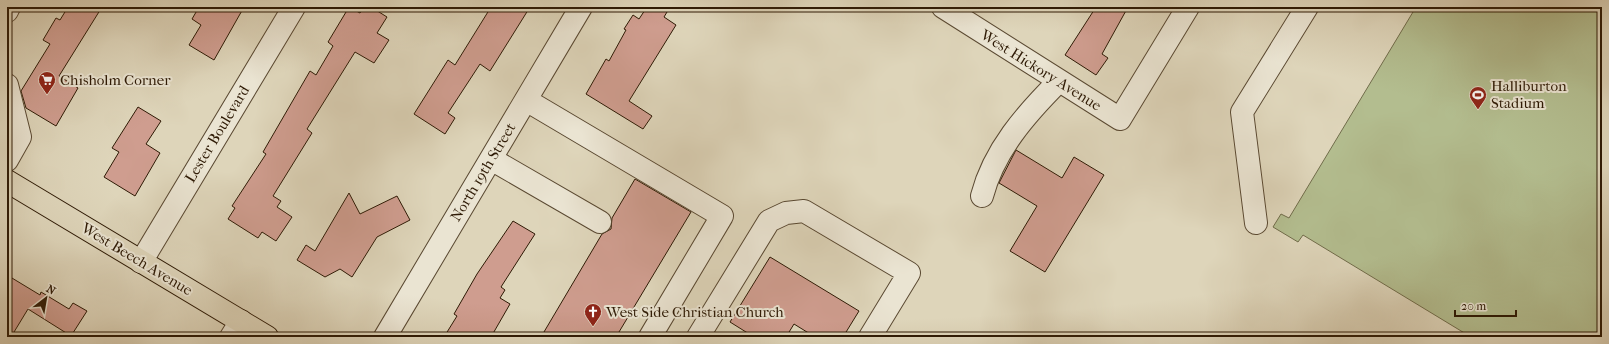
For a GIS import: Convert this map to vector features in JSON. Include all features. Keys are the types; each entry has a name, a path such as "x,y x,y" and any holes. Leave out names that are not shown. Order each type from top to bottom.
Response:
{"main road":[{"name":"West Beech Avenue","path":"7,181 141,262 236,329 267,337"}],"street":[{"path":"7,11 10,7"},
{"name":"Lester Boulevard","path":"141,262 294,7"},
{"name":"North 19th Street","path":"385,337 581,7"},
{"name":"West Hickory Avenue","path":"942,7 1120,119 1188,7"},
{"path":"1256,223 1242,112 1307,7"},
{"path":"982,196 989,175 1010,136 1030,109 1059,81"},
{"path":"7,85 20,137 7,160"},
{"path":"526,100 722,216 650,337"},
{"path":"491,159 600,222"},
{"path":"698,337 769,221 786,213 804,211 909,273 870,337"}],"green space":[{"name":"Halliburton Stadium","path":"1416,7 1602,7 1602,337 1471,337 1303,235 1298,242 1273,227 1281,214 1289,218"}],"building":[{"path":"68,7 102,7 59,76 78,88 56,126 26,108 21,91 50,44 43,40 56,18 60,20"},
{"path":"199,7 244,7 214,60 189,45 201,25 192,19"},
{"path":"349,7 360,13 364,7 371,7 387,17 377,33 389,40 374,63 355,52 307,129 312,133 273,196 281,201 277,207 292,217 276,241 262,232 258,238 228,219 235,208 232,206 266,154 263,152 310,71 316,75 333,46 328,42"},
{"path":"491,7 530,7 490,71 480,64 448,113 455,118 445,134 414,114 448,60 455,65"},
{"path":"647,7 670,7 664,17 676,25 629,101 652,116 643,129 586,94 606,59 609,61 626,30 624,29 633,15 639,19"},
{"path":"1096,7 1128,7 1102,54 1108,58 1096,75 1065,55"},
{"path":"138,107 161,121 146,144 160,153 135,196 104,177 119,152 112,148"},
{"path":"1016,150 1062,178 1074,157 1104,175 1045,272 1010,251 1037,206 999,183"},
{"name":"West Side Christian Church","path":"635,179 691,212 616,337 541,337 602,234 611,229 612,218"},
{"path":"349,193 360,214 397,196 410,220 377,237 352,277 340,269 325,277 297,260 306,245 315,251"},
{"path":"513,221 535,234 501,287 505,290 500,298 510,304 491,337 444,337 457,316 454,314 477,274"},
{"path":"770,257 859,311 843,337 815,337 794,324 786,337 754,337 730,322"},
{"path":"7,275 40,295 41,292 69,309 73,303 87,311 71,336 28,309 11,337 7,337"}],"place":[{"name":"Chisholm Corner","path":"47,95"},
{"name":"Halliburton Stadium","path":"1478,110"},
{"name":"West Side Christian Church","path":"593,327"}]}
